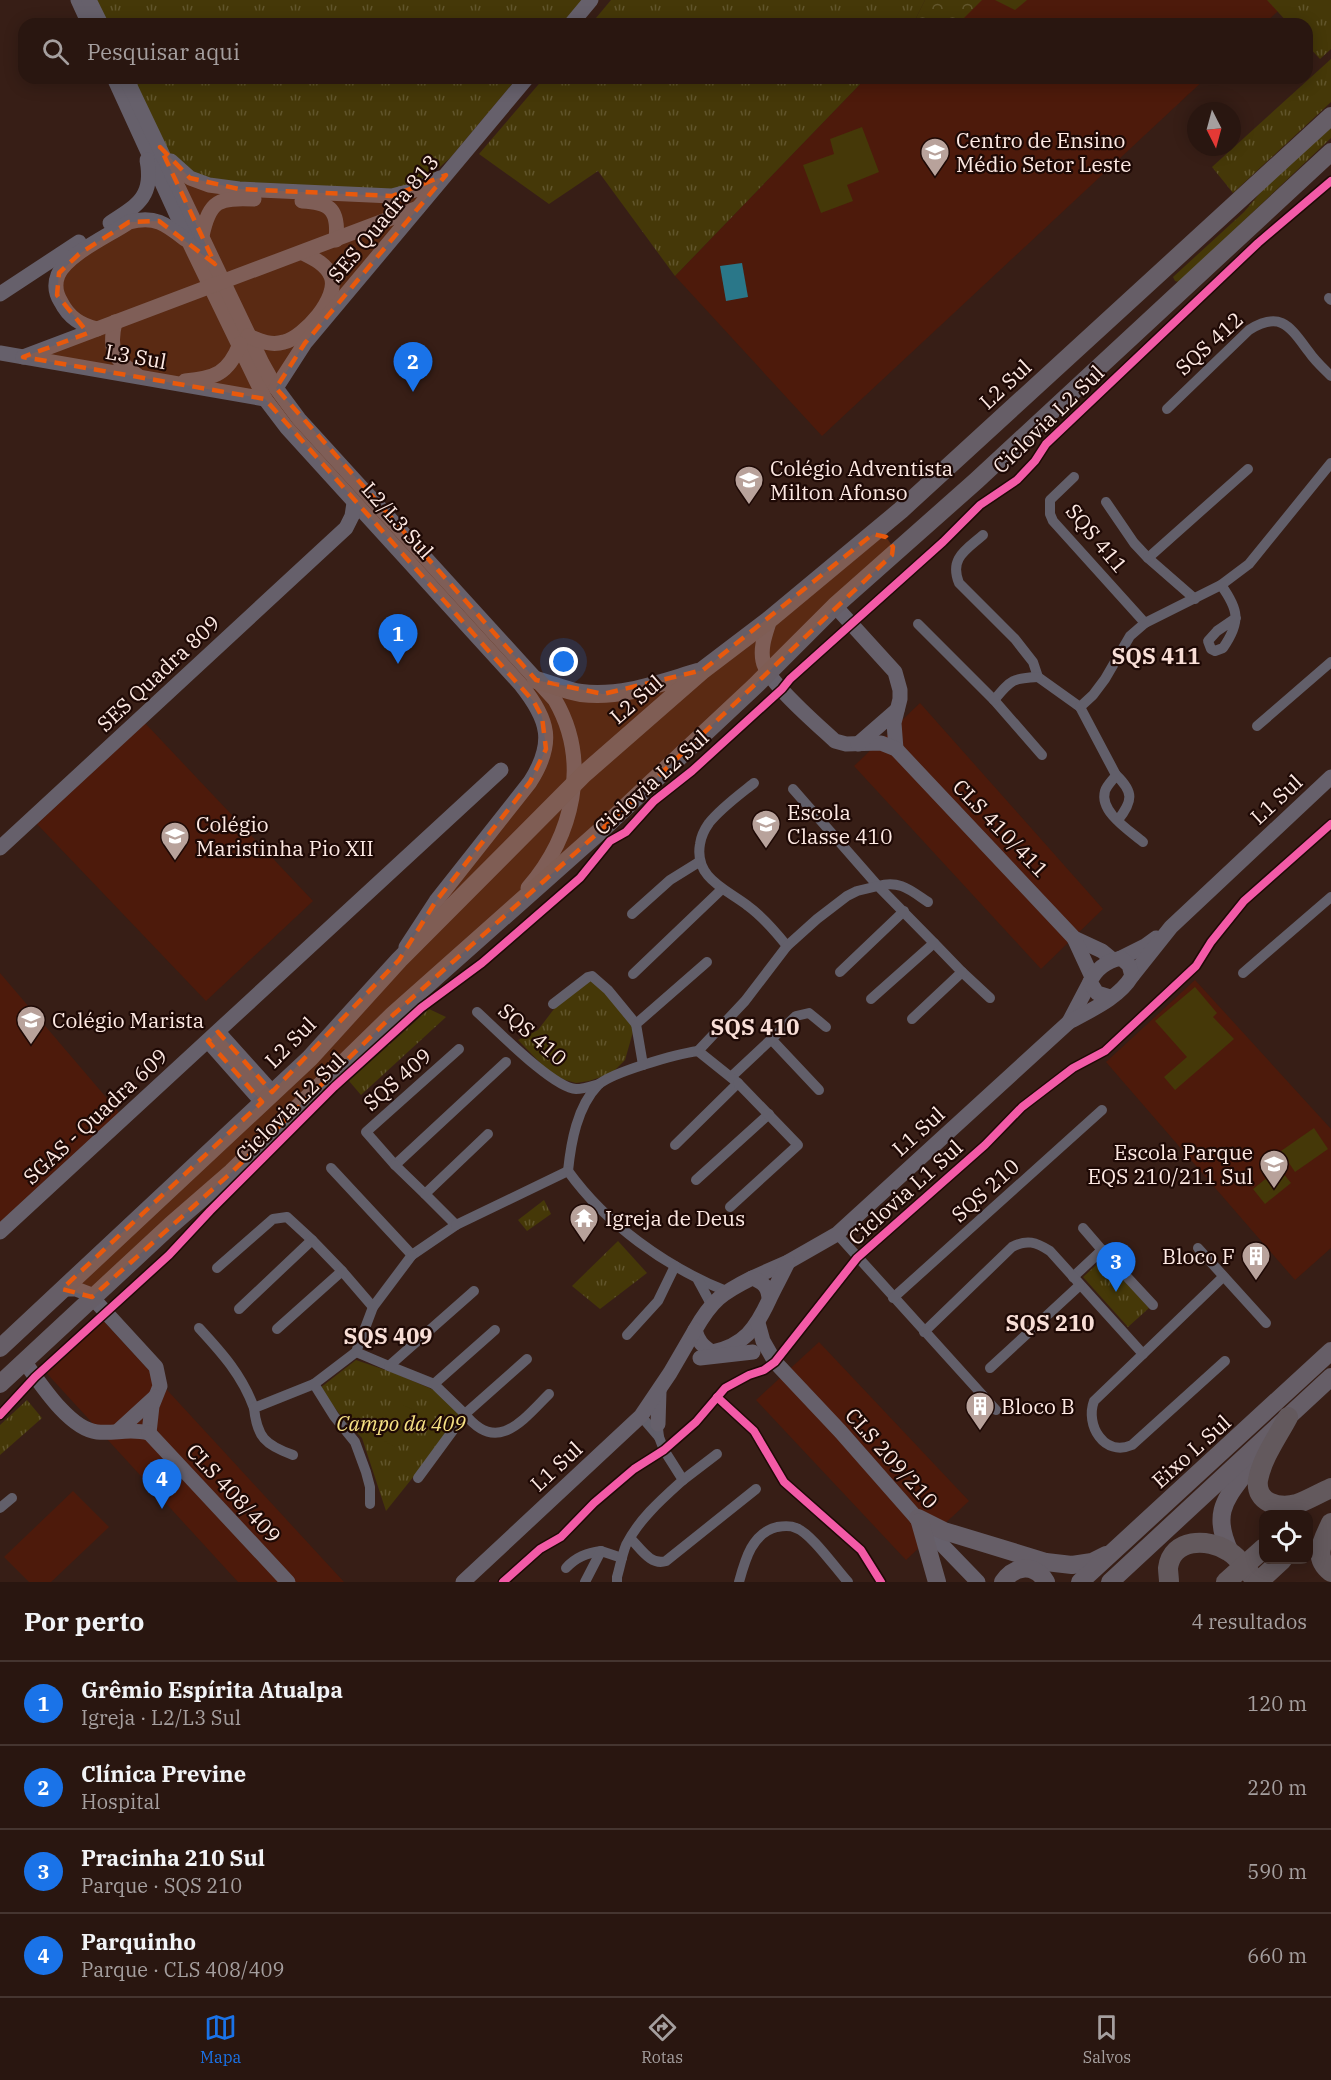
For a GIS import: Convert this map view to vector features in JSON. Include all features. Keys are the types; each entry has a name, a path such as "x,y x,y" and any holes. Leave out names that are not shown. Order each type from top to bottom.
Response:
{"highway":[{"path":"1288,1417 1261,1470 1258,1482 1260,1494 1267,1502 1280,1506 1297,1504 1331,1488"},
{"path":"1307,1510 1331,1488"},
{"path":"1313,1530 1331,1514"},
{"path":"1331,1523 1320,1547 1320,1558 1324,1567 1331,1572"},
{"path":"1169,1582 1168,1567 1174,1554 1184,1545 1197,1542 1208,1543 1230,1552 1257,1582 1277,1564"},
{"path":"1226,1582 1259,1552"}],"main road":[{"name":"L2 Sul","path":"1,1346 310,1058 399,960 576,782 703,670 770,619 901,510 1331,116"},
{"path":"0,1384 92,1297 232,1172 393,1015 599,832 835,606 976,481 1331,152"},
{"path":"1169,266 1170,276 1174,281 1179,284 1189,283"},
{"path":"1143,288 1159,293 1162,299 1161,309"},
{"path":"901,510 901,527 908,534 915,535"},
{"path":"873,534 881,535 891,541 892,555"},
{"path":"537,680 579,692 603,694 630,691 703,670"},
{"path":"154,1203 159,1217 171,1225"},
{"name":"Eixo L Sul","path":"1080,1582 1331,1351"},
{"name":"Eixo L Sul","path":"1110,1582 1331,1377"},
{"path":"1230,1552 1221,1527 1224,1502 1245,1474 1266,1437"},
{"path":"919,1520 944,1531 1047,1562 1072,1564 1092,1562 1116,1550"},
{"path":"919,1520 937,1582"},
{"path":"1003,1582 1011,1573 1019,1569 1030,1568 1039,1572 1046,1582"}],"street":[{"path":"78,0 86,18"},
{"path":"89,0 98,18"},
{"path":"576,18 591,0"},
{"name":"L2/L3 Sul","path":"117,84 152,146"},
{"name":"L2/L3 Sul","path":"128,84 152,146 244,340 265,399 287,428 354,503 521,685 542,717 546,749 541,765 436,901 399,960"},
{"name":"SES Quadra 813","path":"276,388 305,343 522,84"},
{"path":"152,146 190,178 209,185 239,189 392,196 416,190 446,175"},
{"path":"0,294 124,214 141,199 148,187 152,146"},
{"path":"97,329 75,321 65,310 57,295 55,283 67,263 129,222 152,219 195,239 212,207 222,201 237,199 319,202 329,207 335,214 338,226 336,240"},
{"path":"23,357 418,208"},
{"path":"167,382 199,379 221,372 230,365 244,340 272,344 284,342 305,330 331,296 333,286 332,278 327,270 316,260 303,253"},
{"path":"115,322 111,343 114,352 125,367 140,378"},
{"name":"SQS 412","path":"1167,409 1249,330 1262,322 1285,323 1331,376"},
{"name":"L2/L3 Sul","path":"244,340 276,388 315,436 555,700 564,716 573,752 573,789 569,815 560,840 535,880 505,914"},
{"name":"L3 Sul","path":"0,353 265,399"},
{"path":"1080,707 1105,679 1130,636 1145,623 1221,585 1249,564 1330,467"},
{"name":"SQS 411","path":"1148,558 1248,469"},
{"name":"SQS 411","path":"1074,477 1050,500 1050,514 1053,521 1145,623"},
{"name":"SQS 411","path":"1106,502 1134,543 1195,599"},
{"name":"SES Quadra 809","path":"0,848 346,528 352,516 354,503"},
{"path":"346,528 373,523"},
{"path":"983,535 960,556 955,564 955,574 959,583 1015,639 1033,662 1038,677 1080,707 1116,775 1129,790 1130,800 1118,820"},
{"path":"1221,585 1236,608 1236,618"},
{"path":"835,606 895,672 900,690 893,734 896,749"},
{"path":"770,619 762,650 767,672 835,741 846,744 881,743 896,749"},
{"path":"918,624 994,700 1042,754"},
{"path":"1257,726 1331,662"},
{"path":"994,700 1017,678 1038,677"},
{"path":"858,744 897,710"},
{"name":"CLS 410/411","path":"896,749 1074,938 1091,979"},
{"name":"SGAS - Quadra 609","path":"0,1232 501,770"},
{"path":"1116,775 1106,790 1107,807 1143,842"},
{"name":"L1 Sul","path":"462,1582 636,1421 670,1373 711,1304 726,1291 788,1262 837,1234 1069,1022 1103,1002 1127,983 1171,927 1331,777"},
{"path":"754,783 709,823 701,836 699,862 722,889 755,911 787,946"},
{"path":"793,789 878,885 990,998"},
{"path":"632,914 670,880 699,862"},
{"path":"730,1207 798,1145 734,1080 698,1051 745,1001 787,946 847,896 857,891 889,883 898,884 928,902"},
{"path":"633,974 722,889"},
{"path":"1243,973 1331,897"},
{"path":"840,972 903,911"},
{"name":"L1 Sul","path":"1069,1022 1091,979 1100,969 1145,946 1171,927"},
{"name":"CLS 410/411","path":"1074,938 1117,959"},
{"path":"871,999 934,943"},
{"path":"1091,979 1097,993 1108,1005 1126,992 1143,970 1155,946"},
{"path":"1117,959 1129,965 1132,976"},
{"path":"636,1024 707,962"},
{"path":"912,1019 962,972"},
{"name":"SQS 410","path":"553,1004 592,976 608,990 636,1024 643,1065"},
{"name":"SQS 410","path":"477,1012 521,1053 559,1083 575,1089 599,1084 643,1065 698,1051"},
{"path":"675,1145 771,1040 796,1016 802,1013 814,1016 826,1027"},
{"path":"213,1037 267,1097"},
{"path":"771,1040 819,1090"},
{"name":"SQS 409","path":"456,1225 366,1132 459,1049"},
{"path":"395,1164 506,1062"},
{"path":"599,1084 586,1103 577,1125 571,1146 568,1171 585,1194 623,1230 698,1280 726,1291"},
{"name":"SQS 210","path":"894,1298 1102,1110"},
{"path":"696,1180 769,1114"},
{"path":"424,1194 488,1134"},
{"path":"331,1168 412,1255"},
{"path":"254,1408 314,1384 356,1352 373,1307 412,1255 456,1225 568,1171"},
{"path":"217,1268 273,1219 287,1217 342,1271 373,1307"},
{"path":"1083,1228 1153,1305"},
{"path":"837,1234 996,1410"},
{"path":"238,1309 312,1240"},
{"path":"924,1332 1012,1247 1029,1241 1050,1251 1143,1354"},
{"path":"1198,1248 1266,1323"},
{"path":"990,1368 1077,1281 1102,1250"},
{"path":"670,1373 706,1355 734,1345 747,1335 758,1323 788,1262"},
{"path":"627,1335 658,1301 675,1266"},
{"path":"277,1329 342,1271"},
{"path":"1223,1277 1094,1401 1091,1410 1094,1427 1103,1441 1110,1446 1118,1449 1132,1445 1225,1361"},
{"path":"752,1278 765,1285 769,1292 769,1300"},
{"path":"698,1280 711,1304"},
{"path":"24,1361 75,1423 96,1432 120,1430 149,1433 150,1417 160,1386 156,1367 92,1297 82,1291 62,1290"},
{"path":"389,1366 474,1291"},
{"name":"CLS 209/210","path":"758,1323 775,1362 978,1582"},
{"path":"199,1328 227,1358 239,1375 254,1408 260,1435 268,1444 293,1455"},
{"path":"695,1329 697,1339 706,1355"},
{"path":"434,1384 495,1330"},
{"name":"CLS 209/210","path":"734,1345 775,1362"},
{"path":"356,1352 434,1384 475,1427 486,1432 497,1434 510,1429 549,1394"},
{"path":"706,1355 753,1352"},
{"path":"418,1478 465,1414 526,1359"},
{"path":"314,1384 334,1416 355,1442 366,1472 370,1504"},
{"path":"120,1430 157,1395"},
{"path":"655,1395 656,1431 664,1450 683,1480"},
{"path":"636,1421 656,1431"},
{"name":"CLS 408/409","path":"149,1433 288,1582"},
{"path":"617,1582 622,1558 630,1539 660,1501 717,1454"},
{"path":"630,1539 654,1562 666,1561 756,1488"},
{"path":"0,1508 12,1498"},
{"path":"739,1582 754,1541 763,1532 787,1526 797,1528 814,1542 848,1582"},
{"path":"566,1568 573,1560 601,1551 622,1558"},
{"path":"585,1582 601,1551"}],"highlighted area":[{"path":"160,147 190,178 239,189 392,196 446,175 305,343 276,388 536,680 603,694 703,670 873,534 886,537 893,547 892,555 599,832 393,1015 232,1172 92,1297 62,1289 262,1102 208,1041 218,1032 272,1092 399,960 436,901 530,782 546,749 542,717 534,702 265,399 23,357 88,333 57,295 59,273 79,254 129,222 159,221 215,264"}],"shaded area":[{"path":"942,0 1289,1 1271,18 925,18"},
{"name":"Centro de Ensino Médio Setor Leste","path":"860,84 1200,84 822,436 675,276"},
{"path":"920,703 1103,909 1041,969 854,766"},
{"name":"Colégio Maristinha Pio XII","path":"145,723 313,901 206,1001 37,824"},
{"name":"Colégio Marista","path":"0,973 122,1116 0,1226"},
{"name":"Escola Parque EQS 210/211 Sul","path":"1195,980 1331,1129 1331,1248 1295,1280 1106,1062"},
{"path":"98,1315 344,1582 238,1582 41,1367"},
{"path":"819,1342 969,1501 906,1560 756,1400"},
{"path":"73,1491 109,1527 51,1582 29,1582 4,1557"}],"green space":[{"path":"88,0 582,0 567,18 97,18"},
{"path":"611,0 925,0 916,18 596,18"},
{"path":"925,0 982,0 964,18 916,18"},
{"path":"995,0 1027,0 1015,10"},
{"path":"1267,0 1331,0 1331,49 1320,59 1313,51 1313,18 1284,18"},
{"path":"1331,59 1331,102 1233,193 1212,167 1224,156 1241,156 1241,141 1303,84 1313,84 1313,75"},
{"path":"129,84 512,84 451,157 430,176 392,191 233,187 176,167"},
{"path":"539,84 860,84 675,276 598,171 549,204 479,154"},
{"path":"1331,125 1331,138 1179,282 1175,281 1173,277 1244,212 1266,186"},
{"path":"862,127 879,172 847,185 853,201 821,213 803,165 834,154 830,139"},
{"path":"591,977 630,1018 633,1032 625,1060 615,1070 589,1081 576,1083 549,1072 518,1040 538,1030 557,1005"},
{"path":"1195,987 1217,1013 1213,1017 1234,1039 1175,1090 1164,1077 1187,1057 1155,1021"},
{"path":"429,1009 446,1017 361,1095 349,1081"},
{"path":"1314,1128 1328,1149 1295,1172 1281,1151"},
{"path":"1279,1168 1291,1183 1265,1204 1253,1189"},
{"path":"544,1200 551,1214 527,1231 518,1220"},
{"path":"618,1241 647,1273 600,1309 572,1286"},
{"path":"1104,1258 1149,1308 1128,1327 1083,1277"},
{"name":"Campo da 409","path":"356,1360 434,1390 462,1416 386,1511 362,1438 344,1420 320,1388"},
{"path":"27,1400 42,1418 0,1455 0,1425"},
{"path":"404,1405 421,1414 394,1447 377,1436"}],"water":[{"path":"742,263 748,297 726,301 720,266"}],"cycle path":[{"name":"Ciclovia L2 Sul","path":"0,1415 35,1377 169,1255 334,1087 421,1008 482,963 580,878 610,841 626,832 654,801 692,771 782,689 790,679 943,542 980,505 1017,480 1035,461 1046,444 1258,243 1331,181"},
{"name":"Ciclovia L1 Sul","path":"503,1582 540,1549 561,1537 594,1503 634,1469 664,1450 696,1422 725,1388 764,1370 775,1362 857,1258 985,1145 1022,1107 1073,1068 1105,1051 1196,966 1211,942 1244,901 1331,824"},
{"path":"717,1397 754,1431 784,1482 861,1550 881,1582"}],"place":[{"name":"Centro de Ensino Médio Setor Leste","path":"935,178"},
{"name":"Clínica Previne","path":"413,392"},
{"name":"Colégio Adventista Milton Afonso","path":"749,506"},
{"name":"Grêmio Espírita Atualpa","path":"398,664"},
{"name":"Escola Classe 410","path":"766,850"},
{"name":"Colégio Maristinha Pio XII","path":"175,862"},
{"name":"Colégio Marista","path":"31,1046"},
{"name":"Escola Parque EQS 210/211 Sul","path":"1274,1190"},
{"name":"Igreja de Deus","path":"584,1244"},
{"name":"Bloco F","path":"1256,1282"},
{"name":"Pracinha 210 Sul","path":"1116,1292"},
{"name":"Bloco B","path":"980,1432"},
{"name":"Parquinho","path":"162,1509"}],"district":[{"name":"SQS 411","path":"1156,655"},
{"name":"SQS 410","path":"755,1026"},
{"name":"SQS 210","path":"1050,1322"},
{"name":"SQS 409","path":"388,1335"}]}
